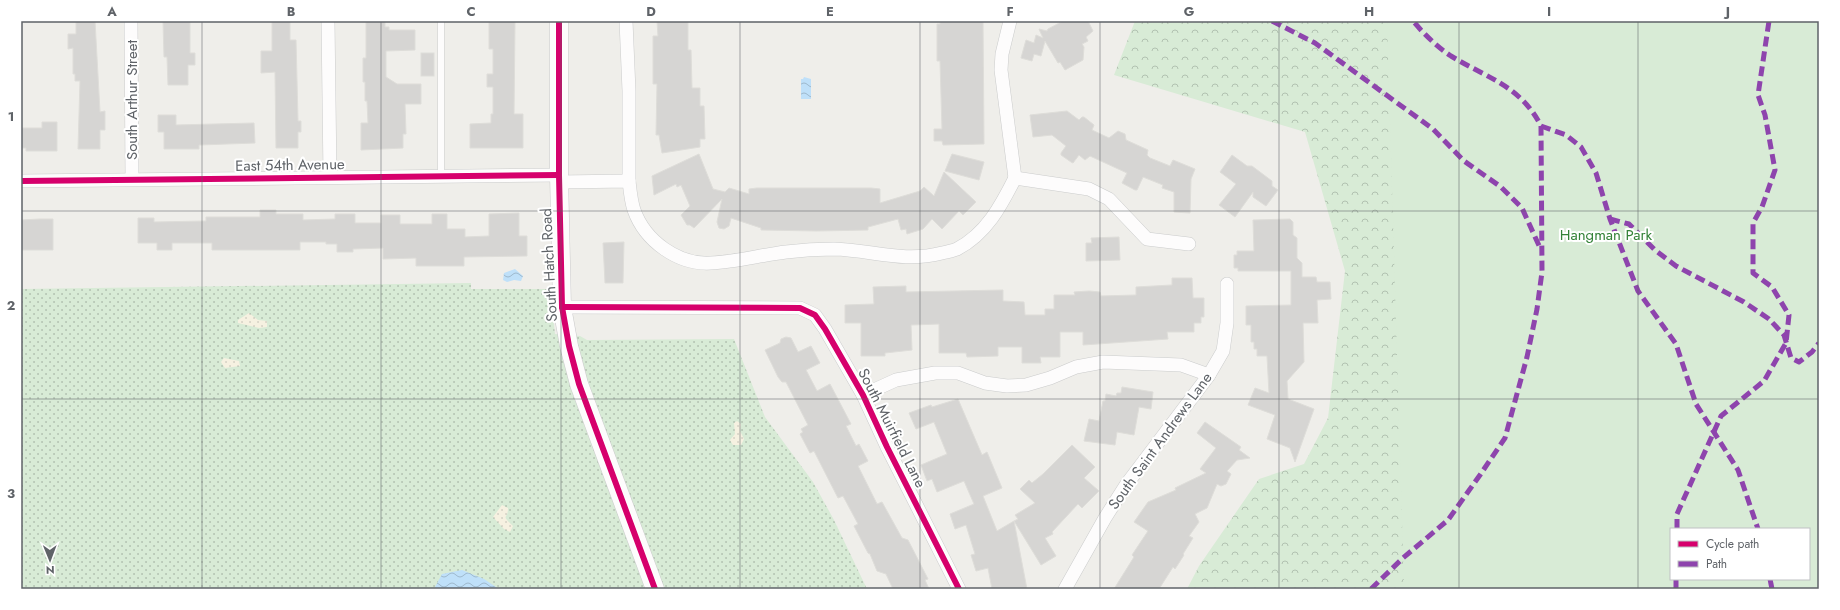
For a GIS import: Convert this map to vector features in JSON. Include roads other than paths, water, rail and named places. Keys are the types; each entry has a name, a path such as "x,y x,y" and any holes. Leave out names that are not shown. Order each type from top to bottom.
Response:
{"main road":[{"name":"South Hatch Road","path":"559,21 559,179 562,307 568,346 578,384 655,589"}],"street":[{"name":"South Arthur Street","path":"131,21 132,180"},
{"path":"328,21 330,177"},
{"path":"626,21 629,91 629,180 634,210 642,227 654,242 670,252 689,260 710,263 813,249 843,250 896,258 925,258 956,249 982,231 1001,206 1015,178 1001,70 1002,54 1010,21"},
{"name":"East 54th Avenue","path":"21,181 441,176 629,180"},
{"path":"1015,178 1089,189 1109,199 1146,239 1189,244"},
{"name":"South Saint Andrews Lane","path":"1065,589 1105,518 1126,485 1209,375 1223,351 1227,323 1226,284"},
{"name":"South Muirfield Lane","path":"562,307 800,308 815,315 863,395 887,447 959,589"},
{"path":"863,395 896,380 935,373 958,373 985,383 1007,386 1026,385 1050,378 1076,367 1103,362 1181,365 1209,375"}],"lane":[{"path":"441,21 441,176"}],"water":[{"path":"804,77 811,79 811,99 801,99 801,79"},
{"path":"515,269 523,276 521,281 514,280 507,282 503,280 504,273"},
{"path":"462,570 484,579 499,589 434,589 442,574"}],"park label":[{"name":"Hangman Park","path":"1606,235"}]}
